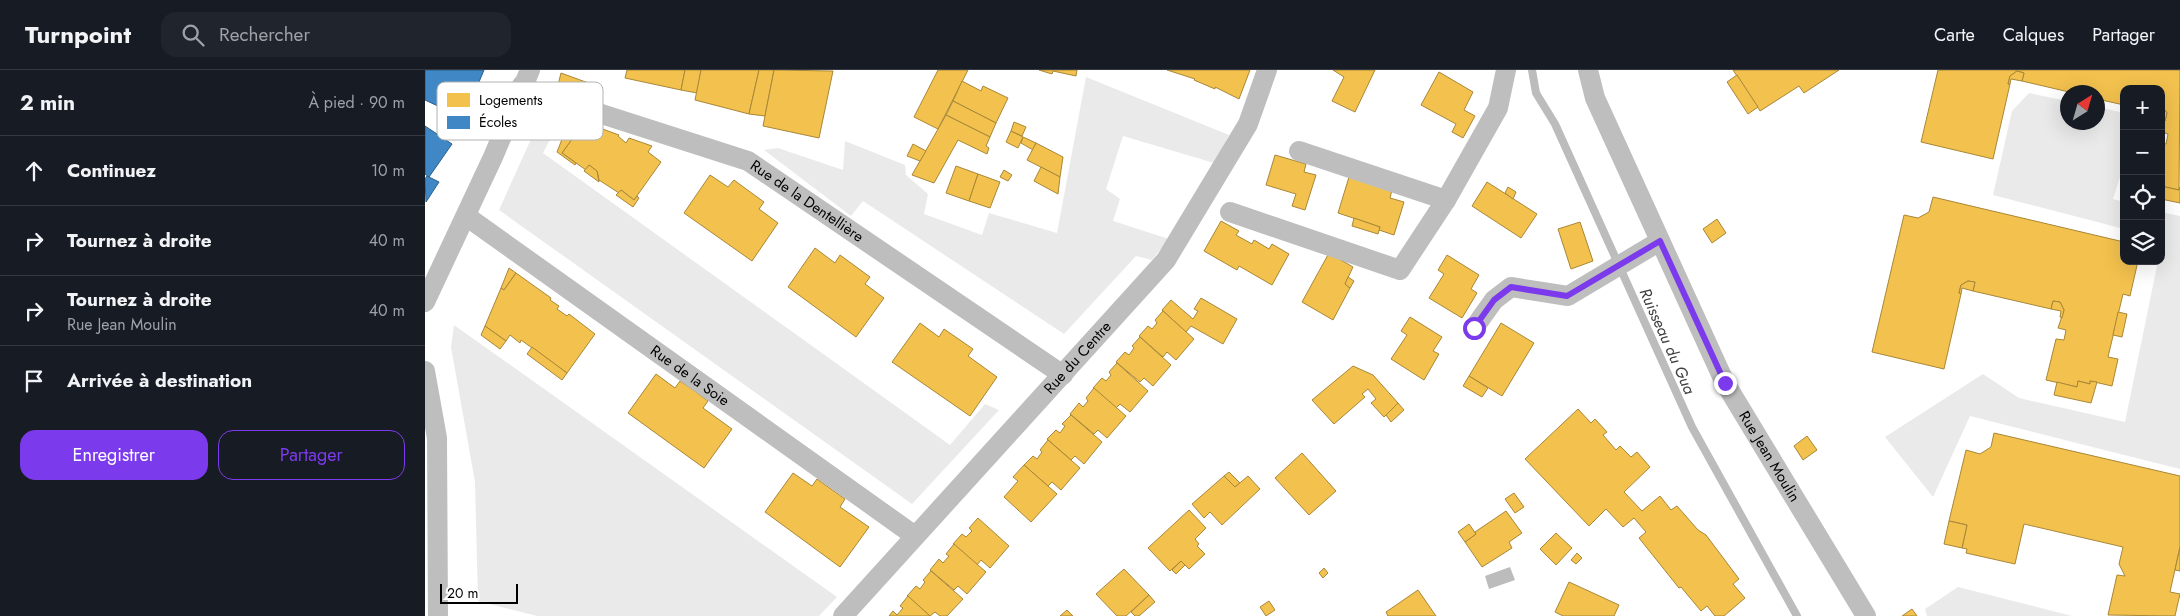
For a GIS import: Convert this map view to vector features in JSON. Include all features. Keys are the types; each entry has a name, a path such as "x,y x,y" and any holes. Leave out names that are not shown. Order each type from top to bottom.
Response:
{"street":[{"name":"Rue du Centre","path":"843,616 1167,260 1248,124 1267,70"},
{"path":"1230,212 1400,270 1446,200 1498,108 1506,70"},
{"name":"Rue Jean Moulin","path":"1588,70 1595,98 1725,383 1866,616"},
{"name":"Rue de la Dentellière","path":"603,114 748,161 1063,375"},
{"path":"425,302 500,140"},
{"path":"1299,151 1446,200"},
{"name":"Rue de la Soie","path":"466,216 915,536"},
{"path":"1474,328 1494,300 1511,287 1567,296 1660,241"},
{"path":"425,371 437,438 438,616"}],"shaded area":[{"path":"1086,77 1229,135 1214,163 1123,136 1106,189 1120,199 1113,221 1169,239 1152,260 1136,256 1064,334 863,201 851,216 764,150 778,148 843,170 845,141 905,165 906,175 928,194 924,214 982,235 989,213 1057,233"},
{"path":"2029,93 2060,100 2060,130 2105,130 2105,109 2120,112 2120,177 2113,199 2120,201 2120,228 1993,195 2012,111"},
{"path":"531,140 550,140 543,153 950,445 985,404 999,410 912,504 499,210"},
{"path":"2165,213 2180,216 2180,469 1970,416 1933,497 1885,437 1983,374 2019,398 2125,422 2157,265 2165,265"},
{"path":"454,325 837,597 819,616 537,616 478,601 475,482 451,347"},
{"path":"1510,567 1515,580 1489,589 1485,576"},
{"path":"1958,587 2072,616 1927,616 1925,609"}],"building: Logements":[{"path":"627,70 685,70 681,90 625,78"},
{"path":"685,70 701,70 697,93 681,90"},
{"path":"701,70 759,70 749,114 695,100"},
{"path":"759,70 774,70 765,116 749,114"},
{"path":"774,70 833,71 819,138 763,126"},
{"path":"938,70 968,70 938,129 914,117"},
{"path":"1039,70 1077,70 1076,76 1053,71 1052,74"},
{"path":"1167,70 1250,70 1239,99 1215,87 1215,89 1195,79"},
{"path":"1333,70 1375,70 1355,112 1332,101 1344,77"},
{"path":"1733,70 1839,70 1804,93 1799,86 1760,111"},
{"path":"1938,70 2180,70 2179,190 2165,187 2165,144 2168,134 2165,133 2167,113 2165,110 2165,85 2120,85 2120,104 2105,101 2105,85 2060,85 2060,90 2022,81 2024,73 2017,71 2010,76 2008,84 2010,84 1993,159 1921,142"},
{"path":"2017,71 2024,73 2022,81 2011,79 2010,84 2008,84 2010,76"},
{"path":"1439,72 1473,92 1464,110 1475,116 1463,138 1452,132 1456,124 1421,105"},
{"path":"561,73 586,82 559,82"},
{"path":"1737,75 1758,107 1748,114 1727,82"},
{"path":"962,81 981,91 983,86 1008,98 996,123 953,101"},
{"path":"953,101 996,123 990,137 946,115"},
{"path":"946,115 990,137 986,146 989,148 987,154 958,140 934,183 912,175"},
{"path":"1014,122 1026,127 1022,136 1011,131"},
{"path":"603,129 619,135 626,143 629,138 652,146 648,152 661,162 634,200 621,190 619,193 599,180 597,171 589,165 586,170 562,153 571,140 603,140"},
{"path":"1011,131 1023,137 1018,148 1006,142"},
{"path":"1023,137 1036,143 1033,150 1021,143"},
{"path":"562,140 571,140 562,153 576,163 575,165 557,152"},
{"path":"1036,143 1063,157 1060,177 1027,160"},
{"path":"913,144 926,151 920,161 907,156"},
{"path":"1275,155 1306,164 1304,172 1316,175 1305,210 1292,206 1296,194 1266,185"},
{"path":"589,165 597,171 599,182 584,171"},
{"path":"956,166 978,174 969,201 946,193"},
{"path":"1041,167 1060,177 1058,194 1034,181"},
{"path":"1004,170 1012,175 1008,181 1000,177"},
{"path":"978,174 1000,182 990,208 969,201"},
{"path":"710,175 728,187 734,180 764,202 759,209 778,223 752,261 684,213"},
{"path":"1349,177 1392,190 1390,198 1404,202 1394,235 1379,230 1380,227 1338,213"},
{"path":"1487,182 1537,214 1521,238 1472,206"},
{"path":"1508,187 1516,192 1513,199 1505,193"},
{"path":"2165,187 2179,190 2180,187 2180,203 2165,200"},
{"path":"621,190 634,200 637,196 639,198 633,207 616,195"},
{"path":"1933,197 2120,241 2120,265 2137,265 2130,296 2123,294 2108,357 2118,359 2112,386 2090,381 2090,384 2078,381 2077,387 2046,380 2056,339 2064,340 2066,330 2058,328 2064,310 2060,302 2053,301 2051,309 1973,291 1975,282 1968,281 1961,285 1959,293 1961,294 1944,369 1872,352 1904,215 1918,218 1929,212"},
{"path":"1354,218 1380,227 1378,234 1352,226"},
{"path":"1717,219 1726,233 1712,243 1703,229"},
{"path":"1221,221 1239,231 1236,235 1252,244 1254,240 1269,249 1272,244 1289,254 1272,285 1239,266 1237,270 1204,251"},
{"path":"1580,222 1593,261 1571,269 1558,229"},
{"path":"815,248 835,263 840,255 870,277 865,284 884,298 856,337 788,287"},
{"path":"1329,253 1353,267 1345,284 1350,288 1333,320 1302,302"},
{"path":"1447,255 1479,275 1471,289 1477,293 1462,318 1429,298 1444,274 1438,270"},
{"path":"509,268 516,273 504,290 501,288"},
{"path":"516,273 551,298 550,300 559,306 557,309 567,316 569,314 595,334 567,373 521,340 520,343 510,335 506,341 485,326 501,288 504,290"},
{"path":"1348,277 1354,281 1350,288 1345,284"},
{"path":"1968,281 1975,282 1973,291 1962,288 1961,294 1959,293 1961,285"},
{"path":"1201,298 1237,319 1223,344 1191,326 1186,332 1162,310 1171,300 1193,319 1198,311 1194,309"},
{"path":"2053,301 2060,302 2064,310 2062,318 2060,317 2061,311 2051,309"},
{"path":"1163,311 1194,339 1176,360 1167,352 1163,357 1139,336 1148,326 1152,329 1157,323 1155,320"},
{"path":"2118,312 2127,314 2122,337 2113,335"},
{"path":"1410,317 1442,337 1433,351 1439,354 1424,380 1391,359 1407,335 1401,331"},
{"path":"920,323 939,337 944,329 973,349 968,356 997,377 970,416 892,362"},
{"path":"1501,323 1534,343 1502,396 1469,376"},
{"path":"485,326 506,341 500,349 481,335"},
{"path":"1140,337 1171,365 1153,386 1144,378 1140,382 1116,362 1125,352 1129,355 1134,348 1132,346"},
{"path":"532,347 567,373 562,380 527,354"},
{"path":"1117,363 1148,391 1130,412 1120,404 1116,408 1093,388 1102,378 1106,381 1111,375 1109,372"},
{"path":"1353,366 1373,375 1398,403 1384,417 1371,403 1376,399 1368,389 1362,394 1365,397 1334,424 1312,400"},
{"path":"656,374 675,388 680,381 692,389 708,401 703,408 732,429 704,468 628,413"},
{"path":"1469,376 1488,388 1482,397 1463,386"},
{"path":"2078,381 2090,384 2090,381 2097,382 2091,403 2054,395 2057,382 2077,387"},
{"path":"1094,388 1126,416 1107,438 1098,430 1094,434 1070,414 1079,403 1083,407 1088,401 1086,398"},
{"path":"1398,403 1404,410 1391,422 1386,415"},
{"path":"1578,409 1591,423 1595,419 1607,432 1603,435 1616,450 1620,446 1631,457 1637,452 1650,467 1624,492 1642,511 1660,496 1671,510 1677,506 1698,530 1706,535 1739,579 1733,584 1745,598 1724,616 1715,616 1707,606 1701,611 1681,587 1679,588 1639,538 1646,532 1634,518 1623,527 1606,509 1589,526 1525,459"},
{"path":"1071,415 1102,442 1084,464 1075,456 1071,460 1047,439 1056,430 1060,433 1065,426 1062,424"},
{"path":"1994,433 2180,476 2180,547 2170,592 2180,594 2175,616 2108,615 2117,575 2125,576 2119,564 2123,547 2024,524 2015,564 1966,553 1967,549 1962,548 1967,525 1949,521 1966,450 1980,454 1991,447"},
{"path":"1807,436 1817,450 1803,460 1794,446"},
{"path":"1048,440 1080,468 1061,490 1052,482 1048,486 1024,465 1033,456 1037,459 1042,452 1040,450"},
{"path":"1302,453 1336,491 1309,515 1275,478"},
{"path":"1024,465 1057,494 1031,522 1004,497 1018,481 1013,477"},
{"path":"1229,472 1240,483 1235,487 1224,476"},
{"path":"793,473 812,486 817,479 845,499 840,507 869,527 840,567 765,512"},
{"path":"1224,476 1235,487 1248,476 1260,489 1222,525 1210,512 1204,518 1192,504"},
{"path":"1514,493 1524,507 1515,513 1505,499"},
{"path":"1189,510 1206,528 1195,539 1199,544 1197,546 1205,554 1189,569 1181,561 1170,571 1148,548"},
{"path":"1506,511 1522,533 1509,542 1512,548 1482,567 1465,542 1476,534 1475,532"},
{"path":"978,518 1009,546 990,568 981,560 977,565 953,544 962,534 966,537 972,531 969,528"},
{"path":"1949,521 1967,525 1962,548 1944,544"},
{"path":"1469,524 1476,534 1465,542 1458,532"},
{"path":"1556,533 1572,548 1556,565 1540,549"},
{"path":"954,544 986,572 967,594 958,586 954,590 930,570 939,559 943,563 949,556 946,554"},
{"path":"2180,547 2180,571 2175,570"},
{"path":"1577,553 1582,558 1576,564 1571,560"},
{"path":"1181,561 1185,565 1176,574 1172,570"},
{"path":"1324,568 1328,573 1323,578 1319,573"},
{"path":"1124,569 1149,595 1126,616 1117,616 1096,594"},
{"path":"931,571 963,599 947,616 940,616 935,612 930,616 907,596 916,586 920,589 925,582 923,580"},
{"path":"1569,582 1619,605 1614,616 1563,616 1555,612"},
{"path":"1418,590 1436,616 1388,616 1386,612"},
{"path":"1149,595 1155,602 1139,616 1135,616 1131,612"},
{"path":"908,596 930,616 889,616 893,611 897,615 903,608 900,606"},
{"path":"1269,601 1275,610 1266,616 1260,607"},
{"path":"1912,609 1917,616 1902,616"},
{"path":"1067,610 1073,616 1060,616"}],"building: Écoles":[{"path":"425,70 484,70 479,82 437,82 437,106 425,100"},
{"path":"425,126 437,134 437,140 446,140 452,144 429,177 425,174"},
{"path":"427,176 439,182 426,202 425,179"}],"waterway":[{"name":"Ruisseau du Gua","path":"1532,70 1536,93 1555,124 1692,427 1797,616"}],"route":[{"path":"1474,328 1494,300 1511,287 1567,296 1660,241 1725,383"}]}
